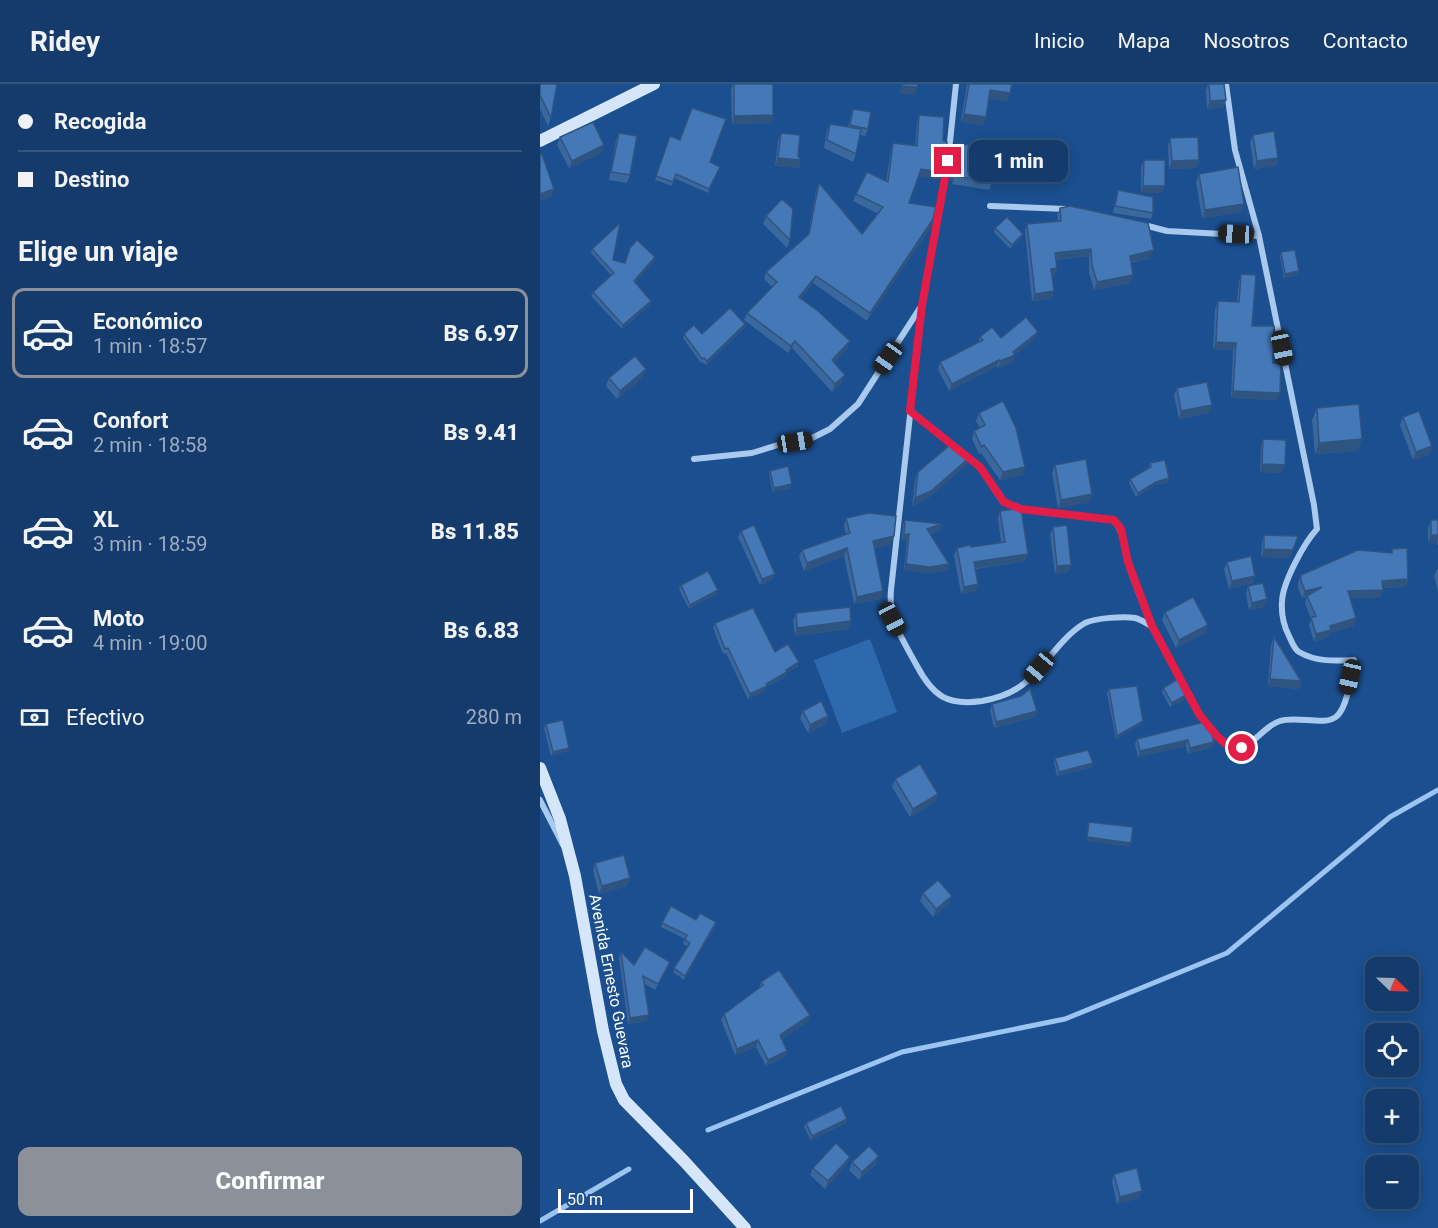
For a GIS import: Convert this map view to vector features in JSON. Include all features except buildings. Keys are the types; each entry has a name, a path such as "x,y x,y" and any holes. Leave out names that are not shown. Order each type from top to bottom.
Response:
{"main road":[{"path":"540,141 654,84"},
{"name":"Avenida Ernesto Guevara","path":"540,768 560,819 570,858 603,1031 616,1084 624,1101 684,1161 745,1228"}],"street":[{"path":"956,84 948,161 922,305 889,606 892,619 925,681 936,693 962,704 998,698 1016,691 1030,679 1049,656 1087,622 1121,617 1136,618 1152,626"},
{"path":"910,411 980,467 1004,502 1021,509 1114,520 1121,529 1128,562 1152,626 1199,714 1227,745 1242,748 1273,724 1292,717 1328,722 1337,716 1344,706 1354,660 1327,661 1312,658 1297,651 1282,622 1282,598 1292,571 1311,535 1317,530 1259,236 1236,150 1226,84"},
{"path":"990,206 1075,209"},
{"path":"1133,223 1167,231 1259,236"},
{"path":"694,459 752,453 781,444 808,440 830,429 858,404 922,305"},
{"path":"540,800 549,822 570,858"}],"shaded area":[{"path":"870,639 897,712 842,733 814,660"}],"waterway":[{"path":"708,1130 902,1052 1065,1019 1227,953 1390,817 1438,790"},
{"path":"540,1221 629,1169"}],"route":[{"path":"948,161 922,305 910,411 980,467 1004,502 1021,509 1114,520 1121,529 1128,562 1152,626 1199,714 1227,745 1242,748"}]}
